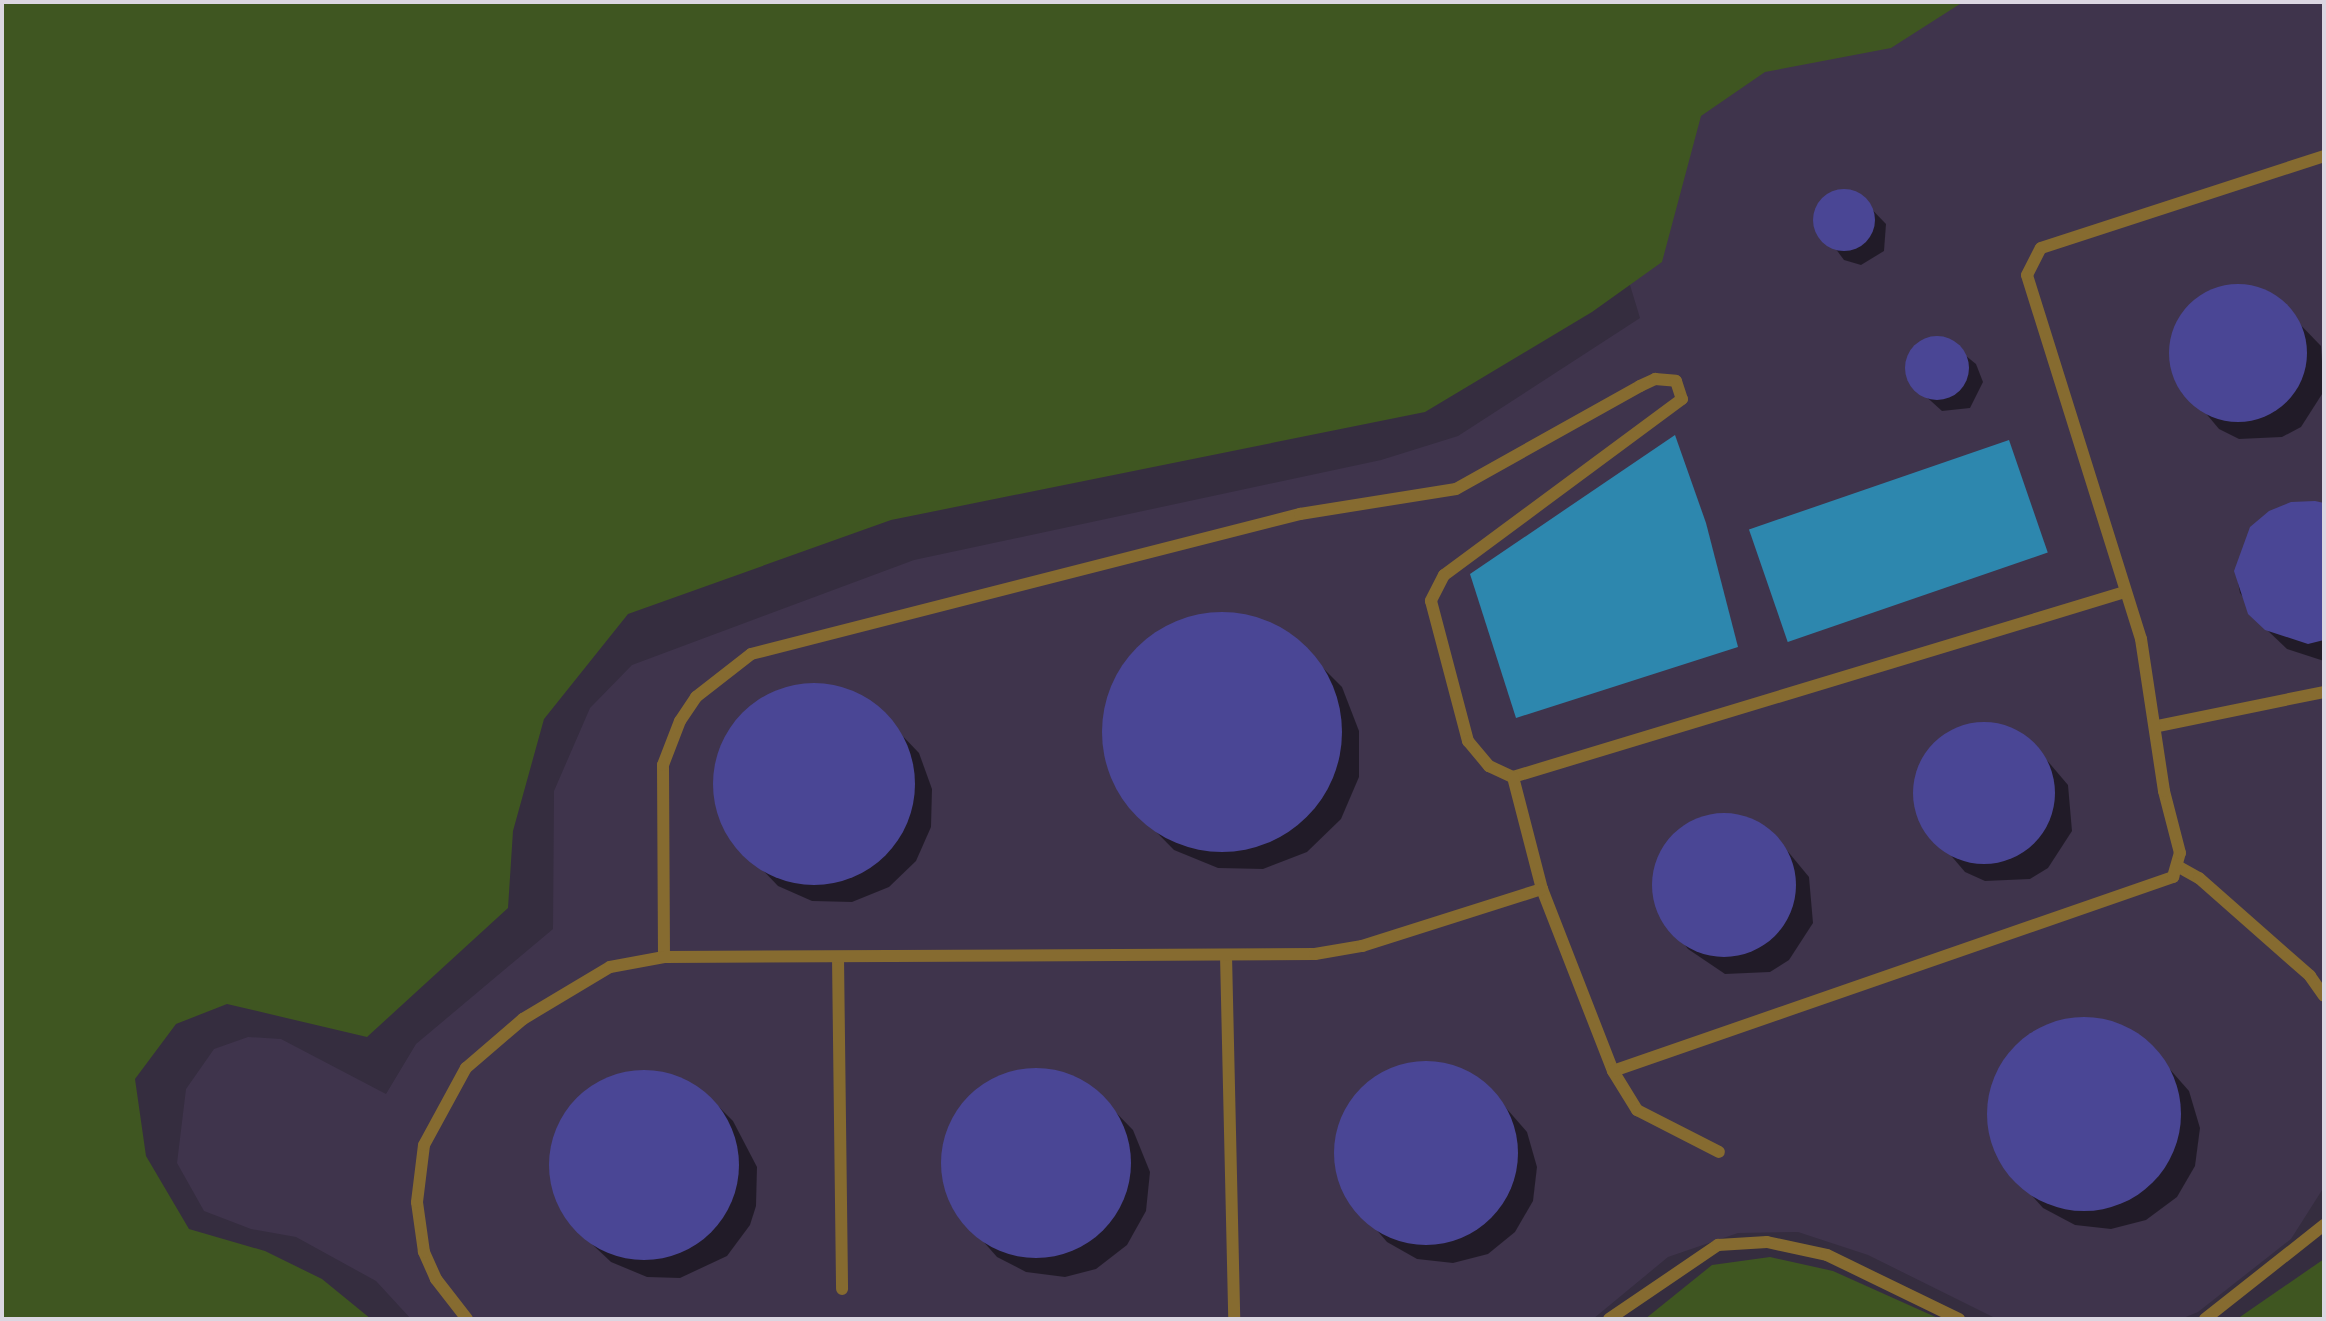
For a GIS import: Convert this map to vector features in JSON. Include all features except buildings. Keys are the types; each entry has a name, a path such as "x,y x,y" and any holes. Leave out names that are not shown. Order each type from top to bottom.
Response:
{"lane":[{"path":"1613,1071 2165,884 2179,867 2158,726 2141,639 2027,275 2041,248 2324,156"},
{"path":"664,957 666,754 696,697 751,654 1300,514 1456,489 1647,383 1676,381 1682,399 1444,575 1431,601 1468,741 1489,766 1513,777 2125,592"},
{"path":"2158,726 2324,692"},
{"path":"1513,777 1542,889 1613,1071 1637,1110 1719,1152"},
{"path":"2179,867 2199,878 2310,976 2324,996"},
{"path":"467,1319 436,1279 424,1252 417,1202 424,1145 450,1090 487,1049 554,998 610,967 664,957 1339,952 1542,889"},
{"path":"1226,955 1234,1319"},
{"path":"838,957 842,1289"},
{"path":"2205,1319 2324,1225"},
{"path":"1609,1319 1718,1245 1767,1242 1827,1255 1959,1319"}],"shaded area":[{"path":"1691,2 2324,2 2324,1187 2291,1239 2198,1312 2181,1319 1997,1319 1868,1255 1798,1232 1738,1233 1668,1257 1593,1319 411,1319 376,1281 296,1237 251,1229 204,1211 177,1163 186,1089 214,1049 248,1037 281,1039 386,1094 416,1044 553,929 554,791 590,708 632,665 914,560 1381,460 1458,436 1640,318 1606,206"}],"green space":[{"path":"2,2 1963,2 1891,48 1765,72 1701,116 1662,262 1592,312 1425,412 891,520 628,614 544,719 513,831 508,908 367,1037 227,1004 176,1024 135,1079 146,1156 189,1229 265,1251 322,1279 371,1319 2,1319"},
{"path":"1770,1257 1833,1271 1940,1319 1645,1319 1712,1265"},
{"path":"2324,1259 2324,1319 2237,1319"}],"water":[{"path":"1675,435 1706,523 1738,647 1516,718 1470,574"},
{"path":"2009,440 2048,553 1788,642 1749,530"}]}
